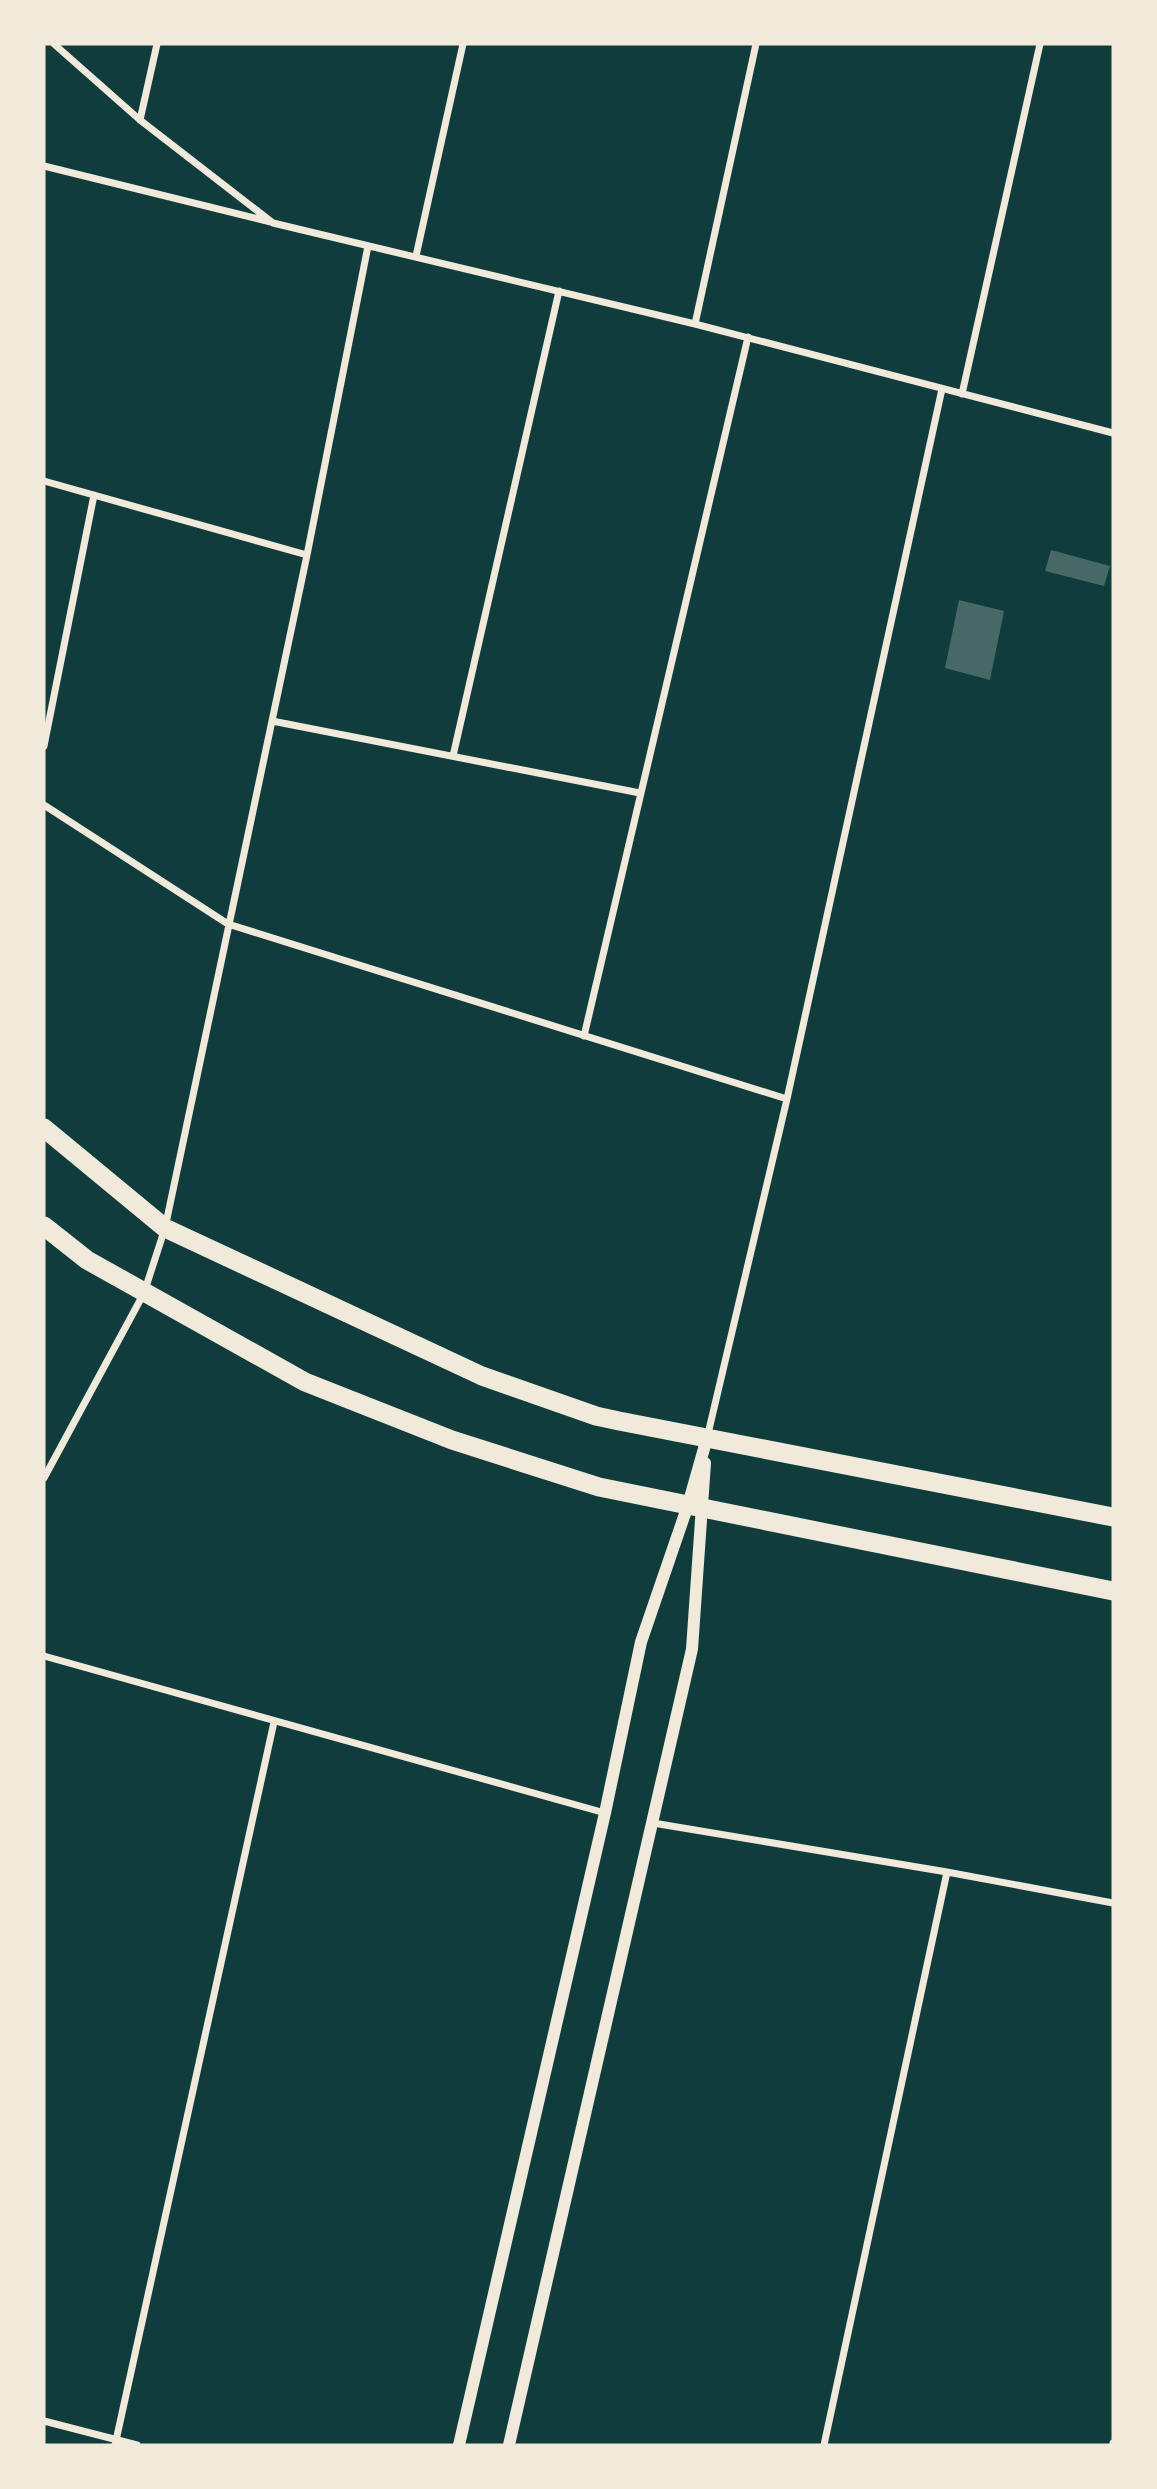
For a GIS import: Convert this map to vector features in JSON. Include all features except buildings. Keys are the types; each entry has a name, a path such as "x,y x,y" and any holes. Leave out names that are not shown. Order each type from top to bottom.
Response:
{"highway":[{"path":"44,1128 165,1228 482,1376 596,1416 1113,1517"},
{"path":"44,1226 87,1260 305,1382 440,1435 583,1483 1113,1591"}],"street":[{"path":"54,44 140,120 273,223"},
{"path":"140,120 157,44"},
{"path":"416,256 463,44"},
{"path":"695,324 756,44"},
{"path":"962,394 1040,44"},
{"path":"44,166 748,337 1113,433"},
{"path":"44,1478 144,1293 165,1228 307,555 368,246"},
{"path":"453,757 559,291"},
{"path":"584,1036 748,337"},
{"path":"509,2445 692,1649 695,1507 707,1438 787,1099 942,388"},
{"path":"44,481 307,555"},
{"path":"44,746 94,495"},
{"path":"272,721 640,793"},
{"path":"44,805 228,924 787,1099"},
{"path":"459,2445 605,1813 641,1642 695,1507"},
{"path":"44,1656 605,1813"},
{"path":"116,2443 274,1722"},
{"path":"653,1823 1113,1903"},
{"path":"824,2445 947,1872"},
{"path":"44,2421 116,2443 137,2445"}]}
